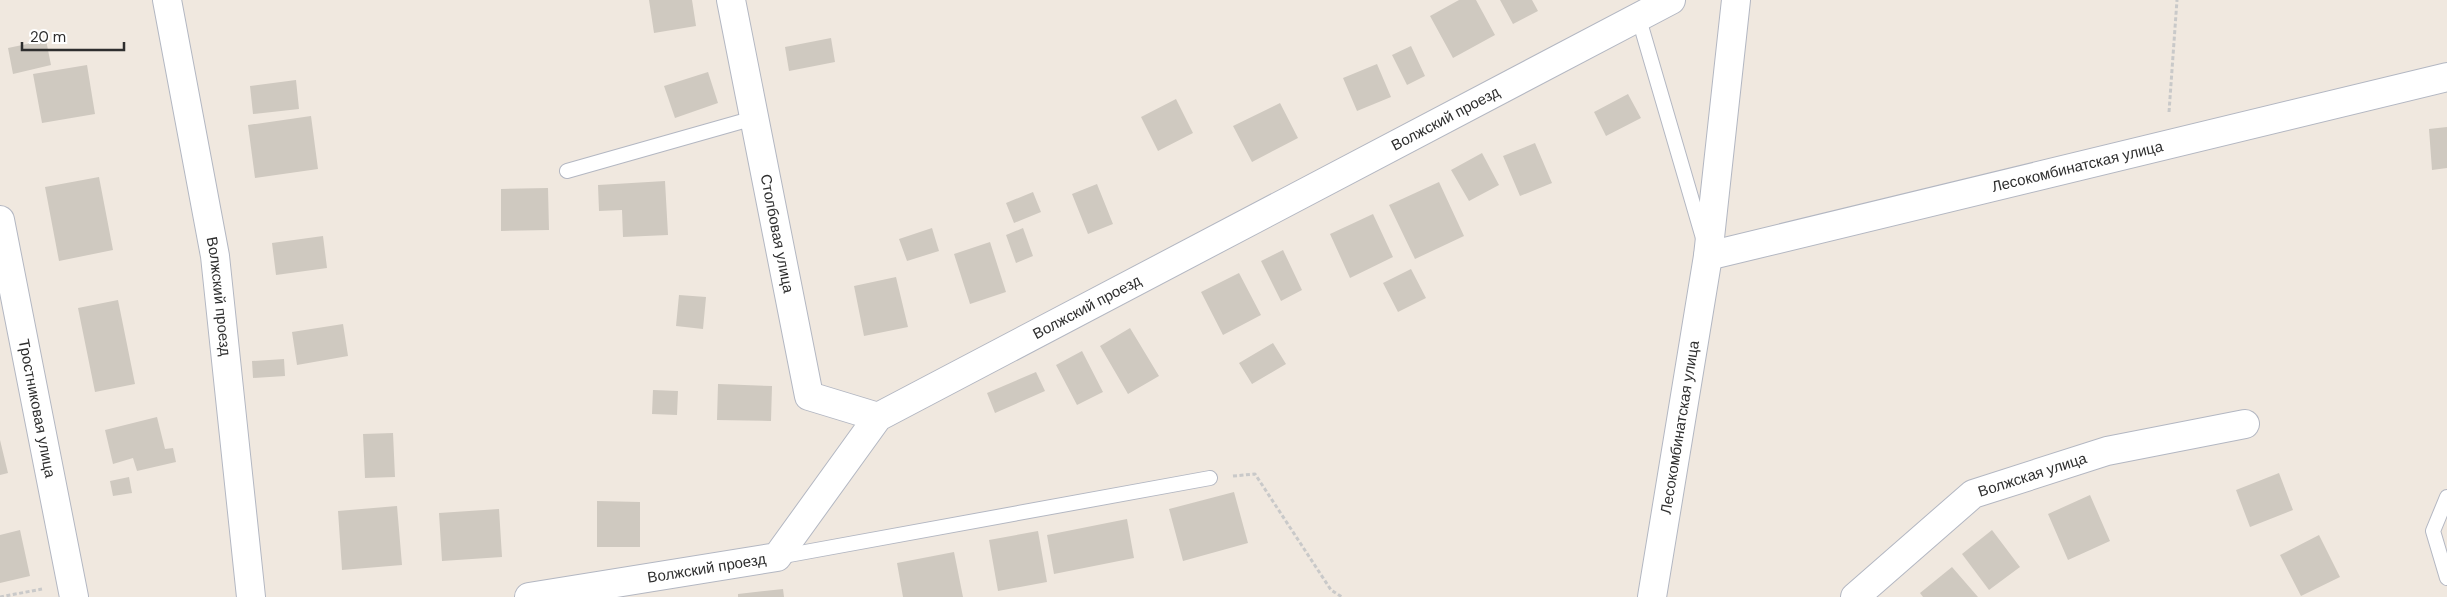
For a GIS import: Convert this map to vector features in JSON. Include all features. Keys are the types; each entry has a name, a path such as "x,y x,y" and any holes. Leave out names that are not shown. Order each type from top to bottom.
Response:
{"street":[{"name":"Волжский проезд","path":"167,0 215,256 250,597"},
{"name":"Столбовая улица","path":"730,0 809,396 878,417"},
{"name":"Волжский проезд","path":"529,597 778,558 878,417 1639,19 1671,0"},
{"name":"Лесокомбинатская улица","path":"1652,597 1708,256 1736,0"},
{"name":"Лесокомбинатская улица","path":"1708,256 2447,77"},
{"name":"Тростниковая улица","path":"0,220 5,270 73,590"},
{"name":"Волжская улица","path":"1854,597 1974,494 2107,451 2244,424"}],"lane":[{"path":"1639,19 1708,256"},
{"path":"567,171 754,118"},
{"path":"778,558 1210,478"},
{"path":"2447,497 2433,531 2447,578"}],"path":[{"path":"2167,145 2177,0"},
{"path":"1210,478 1255,474 1332,590 1342,597"},
{"path":"0,597 73,590"}],"building":[{"path":"649,0 692,0 696,26 654,33"},
{"path":"1459,0 1476,0 1495,35 1453,58 1430,16"},
{"path":"1500,0 1532,0 1538,11 1513,24"},
{"path":"831,38 835,62 789,71 785,47"},
{"path":"46,40 51,65 13,74 8,48"},
{"path":"1411,46 1425,76 1407,85 1392,55"},
{"path":"1377,64 1391,97 1357,111 1343,78"},
{"path":"87,65 95,114 42,123 33,74"},
{"path":"708,72 718,103 675,118 664,86"},
{"path":"296,80 299,109 253,114 250,86"},
{"path":"1628,94 1641,118 1606,136 1594,112"},
{"path":"1176,99 1193,133 1158,151 1141,117"},
{"path":"1280,103 1298,138 1252,162 1233,126"},
{"path":"311,116 318,169 255,178 248,125"},
{"path":"2447,127 2447,168 2432,170 2429,129"},
{"path":"1535,143 1552,183 1520,196 1503,156"},
{"path":"1482,153 1499,185 1469,201 1451,170"},
{"path":"99,177 113,250 59,261 45,187"},
{"path":"665,181 668,235 623,237 622,210 599,211 598,185"},
{"path":"1439,182 1464,236 1415,259 1389,205"},
{"path":"1097,184 1113,224 1088,234 1072,194"},
{"path":"548,188 549,230 501,231 501,189"},
{"path":"1033,192 1041,212 1014,223 1006,203"},
{"path":"1373,214 1393,257 1350,278 1330,234"},
{"path":"932,228 939,251 907,261 899,239"},
{"path":"1023,228 1033,256 1016,263 1006,235"},
{"path":"323,236 327,268 276,275 272,243"},
{"path":"990,242 1006,292 970,304 954,254"},
{"path":"1283,250 1302,290 1281,301 1261,261"},
{"path":"1411,269 1426,298 1398,312 1383,283"},
{"path":"1239,273 1261,315 1223,335 1201,292"},
{"path":"896,277 908,327 864,336 854,286"},
{"path":"679,295 706,297 703,329 676,326"},
{"path":"118,300 135,384 95,392 78,308"},
{"path":"343,324 348,356 297,365 292,332"},
{"path":"1130,328 1159,376 1128,394 1100,346"},
{"path":"1273,343 1286,364 1252,384 1239,363"},
{"path":"1082,351 1103,392 1077,405 1056,365"},
{"path":"284,359 285,376 253,378 252,361"},
{"path":"1036,372 1045,391 995,413 987,393"},
{"path":"718,384 772,386 771,421 717,420"},
{"path":"653,390 678,391 677,415 652,414"},
{"path":"157,417 165,449 173,448 176,462 137,471 133,458 113,464 105,430"},
{"path":"393,433 395,477 365,478 363,434"},
{"path":"0,440 8,473 0,475"},
{"path":"2279,473 2293,510 2250,527 2236,490"},
{"path":"129,477 132,493 113,496 110,481"},
{"path":"1234,492 1248,543 1183,561 1169,509"},
{"path":"2090,495 2110,541 2068,560 2048,514"},
{"path":"597,501 640,502 640,547 597,547"},
{"path":"397,506 402,565 342,570 338,511"},
{"path":"499,509 502,557 442,561 439,513"},
{"path":"1127,519 1134,558 1054,574 1047,535"},
{"path":"20,530 30,576 0,583 0,535"},
{"path":"1992,530 2020,567 1989,590 1962,554"},
{"path":"1038,531 1047,582 998,591 989,540"},
{"path":"2319,535 2340,577 2301,596 2280,555"},
{"path":"954,552 963,597 903,597 897,563"},
{"path":"1952,567 1978,597 1923,597 1920,593"},
{"path":"783,589 784,597 738,597 738,594"}]}
